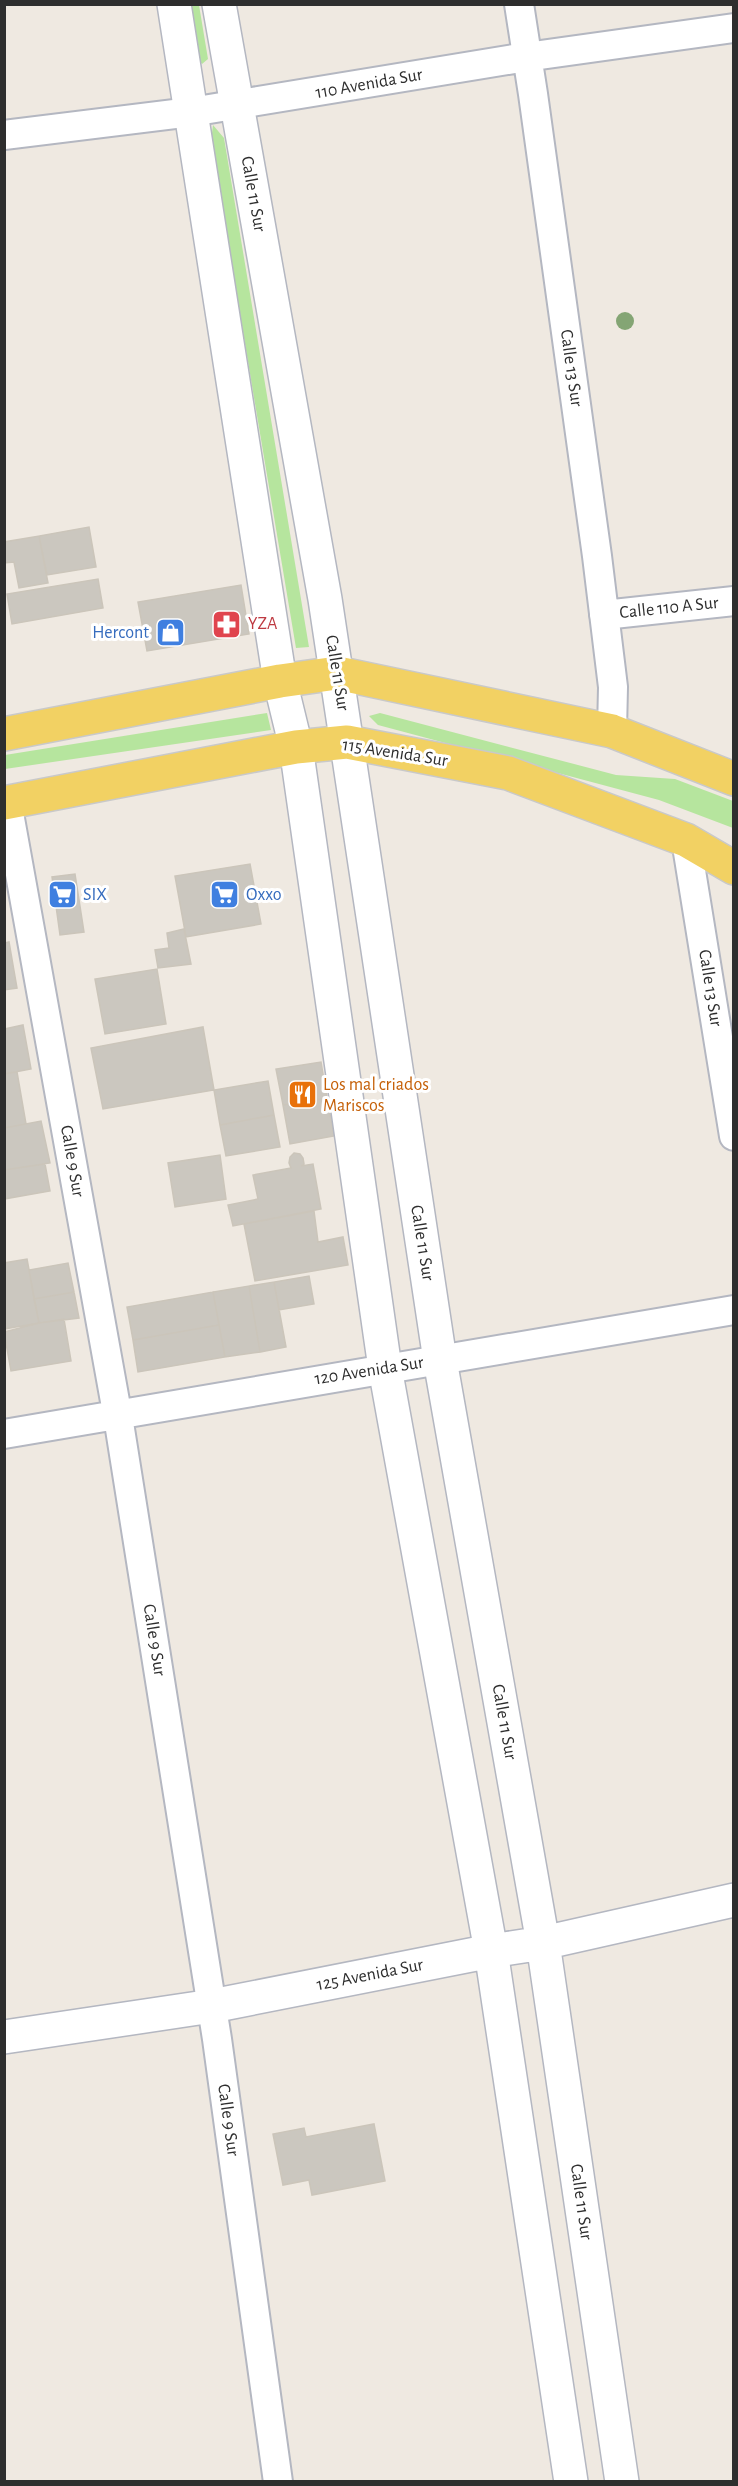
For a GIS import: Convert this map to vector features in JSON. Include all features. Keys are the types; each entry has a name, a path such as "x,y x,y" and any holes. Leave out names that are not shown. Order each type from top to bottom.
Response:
{"main road":[{"path":"4,734 280,681 337,673 612,732 734,779"},
{"name":"115 Avenida Sur","path":"6,802 296,747 347,742 508,773 686,840 734,868"}],"street":[{"path":"174,4 280,681 296,747 385,1368 491,1951 571,2481"},
{"name":"Calle 11 Sur","path":"219,4 337,673 440,1360 543,1943 622,2481"},
{"name":"Calle 13 Sur","path":"519,4 604,615 613,687 612,732"},
{"name":"110 Avenida Sur","path":"4,135 191,112 526,57 734,28"},
{"name":"Calle 110 A Sur","path":"604,615 734,601"},
{"name":"Calle 9 Sur","path":"6,802 118,1414 212,2007 278,2481"},
{"name":"Calle 13 Sur","path":"686,840 734,1136"},
{"name":"120 Avenida Sur","path":"4,1434 734,1310"},
{"name":"125 Avenida Sur","path":"4,2037 212,2007 491,1951 543,1943 734,1900"}],"green space":[{"path":"187,5 199,5 208,59 202,64 196,57"},
{"path":"213,125 224,138 309,647 296,648 211,141"},
{"path":"267,713 271,730 5,769 5,755"},
{"path":"380,713 616,775 675,779 733,801 733,828 659,800 378,725 369,716"}],"building":[{"path":"89,527 96,567 47,575 39,536"},
{"path":"39,536 48,583 19,588 14,562 4,563 4,542"},
{"path":"98,579 103,608 12,624 7,594"},
{"path":"241,585 249,634 147,651 138,602"},
{"path":"250,864 261,924 186,937 175,876"},
{"path":"75,874 84,932 60,935 52,877"},
{"path":"184,929 191,964 158,968 155,950 169,948 167,933"},
{"path":"9,942 17,988 4,990 4,943"},
{"path":"157,969 166,1024 105,1034 95,979"},
{"path":"23,1025 31,1069 4,1074 4,1029"},
{"path":"203,1027 214,1090 103,1109 91,1048"},
{"path":"321,1062 327,1098 283,1105 276,1069"},
{"path":"17,1072 26,1124 4,1128 4,1074"},
{"path":"268,1081 274,1115 220,1125 214,1090"},
{"path":"327,1098 334,1136 290,1144 283,1105"},
{"path":"274,1115 280,1147 226,1156 220,1125"},
{"path":"41,1121 50,1163 4,1170 4,1128"},
{"path":"294,1153 300,1154 303,1158 304,1164 301,1166 313,1164 321,1209 233,1226 228,1205 258,1199 253,1175 291,1168 290,1157"},
{"path":"220,1155 226,1199 175,1207 168,1163"},
{"path":"45,1164 50,1191 4,1199 4,1170"},
{"path":"314,1211 318,1242 343,1237 348,1265 255,1281 244,1224"},
{"path":"27,1259 39,1323 4,1329 4,1263"},
{"path":"68,1263 74,1292 34,1299 29,1270"},
{"path":"309,1276 314,1304 279,1310 274,1282"},
{"path":"274,1282 286,1347 260,1352 249,1286"},
{"path":"249,1286 260,1352 225,1357 213,1292"},
{"path":"74,1292 79,1318 39,1323 34,1299"},
{"path":"213,1292 219,1325 133,1340 127,1307"},
{"path":"64,1319 71,1361 11,1371 4,1332"},
{"path":"219,1325 225,1357 138,1372 133,1340"},
{"path":"374,2124 385,2181 312,2195 309,2180 283,2185 273,2134 304,2128 306,2137"}],"place":[{"name":"YZA","path":"227,624"},
{"name":"Hercont","path":"170,633"},
{"name":"SIX","path":"62,895"},
{"name":"Oxxo","path":"225,895"},
{"name":"Los mal criados Mariscos","path":"302,1095"}]}
